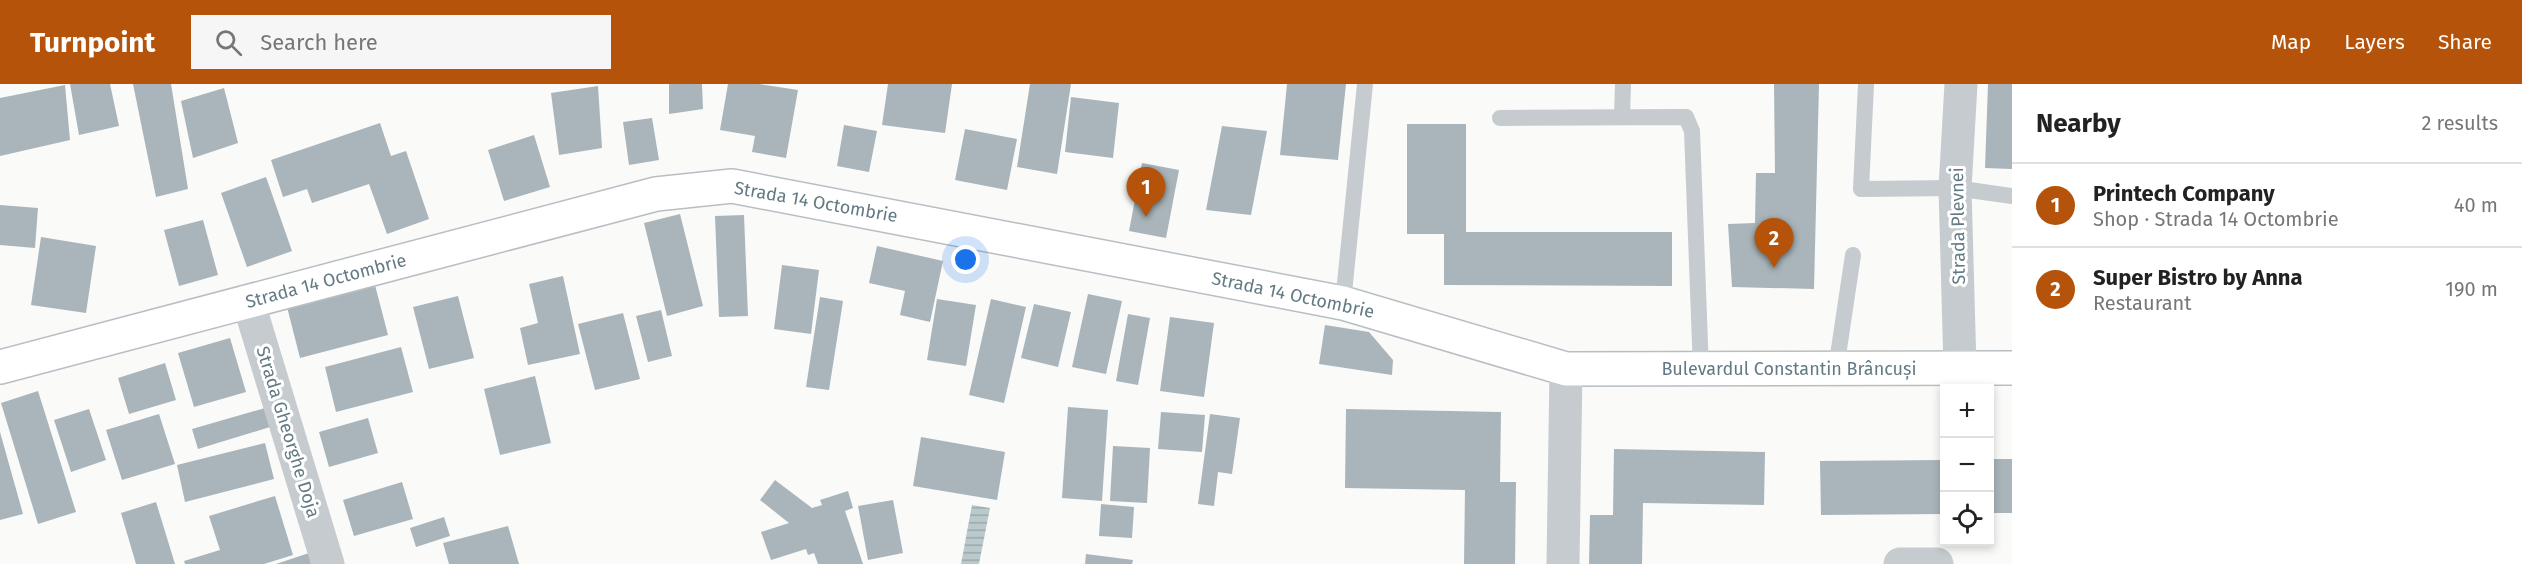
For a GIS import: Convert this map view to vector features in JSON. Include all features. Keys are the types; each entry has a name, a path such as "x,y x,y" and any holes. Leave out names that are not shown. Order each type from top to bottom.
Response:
{"street":[{"name":"Strada Plevnei","path":"1960,368 1955,188 1961,84"},
{"name":"Strada 14 Octombrie","path":"0,367 656,194 732,186 1343,303 1566,369"},
{"name":"Strada Gheorghe Doja","path":"248,301 328,564"},
{"name":"Bulevardul Constantin Brâncuși","path":"1566,369 2012,368"},
{"path":"1563,564 1566,369"},
{"path":"1900,564 1937,564"}],"lane":[{"path":"1343,303 1365,84"},
{"path":"1622,116 1623,84"},
{"path":"1866,84 1861,189 1955,188 2012,196"},
{"path":"1500,118 1686,117 1692,131 1701,370"},
{"path":"1836,369 1854,255"}],"shaded area":[{"path":"972,505 990,508 979,564 961,564"}],"building":[{"path":"70,84 110,84 119,126 79,135"},
{"path":"133,84 171,84 188,189 156,197"},
{"path":"669,84 702,84 703,109 669,114"},
{"path":"728,84 759,84 798,90 786,158 752,152 755,136 720,130"},
{"path":"888,84 952,84 945,133 882,125"},
{"path":"1030,84 1071,84 1057,174 1017,167"},
{"path":"1287,84 1346,84 1338,160 1280,155"},
{"path":"1774,84 1819,84 1814,289 1732,287 1728,224 1755,223 1756,173 1775,173"},
{"path":"1988,84 2012,84 2012,169 1985,168"},
{"path":"65,85 70,140 0,156 0,98"},
{"path":"598,86 602,148 559,155 551,93"},
{"path":"224,88 238,143 193,158 181,101"},
{"path":"1071,97 1119,103 1113,158 1065,152"},
{"path":"652,118 659,160 629,165 623,122"},
{"path":"380,123 391,156 406,151 429,219 387,234 369,184 312,203 307,189 283,197 271,160"},
{"path":"1407,124 1466,124 1466,232 1672,232 1672,286 1444,285 1444,234 1407,234"},
{"path":"844,125 877,131 869,172 837,166"},
{"path":"1222,126 1267,131 1251,215 1206,210"},
{"path":"965,129 1017,139 1007,190 955,180"},
{"path":"534,135 550,187 504,201 488,150"},
{"path":"1142,163 1179,170 1166,238 1129,231"},
{"path":"266,177 292,251 247,267 221,193"},
{"path":"0,205 38,208 35,248 0,245"},
{"path":"680,214 703,306 667,316 644,223"},
{"path":"744,215 748,316 719,317 715,216"},
{"path":"203,220 218,275 179,286 164,230"},
{"path":"41,237 96,246 86,313 31,305"},
{"path":"877,246 943,261 930,322 900,315 905,291 869,283"},
{"path":"782,265 819,270 811,334 774,329"},
{"path":"563,276 580,354 528,365 520,328 538,323 529,284"},
{"path":"375,285 388,335 300,358 287,307"},
{"path":"1088,294 1122,301 1106,374 1072,367"},
{"path":"458,296 474,358 429,369 413,307"},
{"path":"820,297 843,301 829,390 806,387"},
{"path":"937,299 976,305 966,366 927,360"},
{"path":"991,299 1026,307 1004,403 969,395"},
{"path":"1034,304 1071,312 1058,367 1021,358"},
{"path":"661,310 672,356 648,362 636,316"},
{"path":"623,313 640,379 595,390 578,324"},
{"path":"1128,314 1150,318 1138,385 1116,381"},
{"path":"1170,317 1214,323 1204,397 1160,391"},
{"path":"1325,325 1369,332 1393,360 1392,375 1319,364"},
{"path":"230,338 246,392 194,407 178,353"},
{"path":"401,347 413,392 336,412 325,367"},
{"path":"165,363 176,400 129,414 118,378"},
{"path":"535,376 551,443 500,455 484,389"},
{"path":"38,391 76,512 38,524 1,403"},
{"path":"1068,407 1108,410 1102,501 1062,498"},
{"path":"265,408 270,427 198,449 192,429"},
{"path":"89,409 106,460 71,472 54,420"},
{"path":"1346,409 1501,412 1500,482 1516,482 1515,564 1464,564 1465,490 1345,488"},
{"path":"1161,412 1205,415 1202,452 1158,449"},
{"path":"159,414 175,464 122,480 106,430"},
{"path":"1210,414 1240,418 1232,474 1218,472 1214,506 1198,504"},
{"path":"368,418 378,453 329,467 319,432"},
{"path":"0,432 23,514 0,520"},
{"path":"921,437 1005,452 997,500 913,486"},
{"path":"265,443 274,479 185,502 177,465"},
{"path":"1113,446 1150,448 1147,503 1110,501"},
{"path":"1614,449 1765,452 1764,505 1643,503 1642,564 1589,564 1590,515 1613,515"},
{"path":"1994,459 2012,459 2012,513 1994,513"},
{"path":"1940,460 1940,514 1821,515 1820,461"},
{"path":"775,480 812,508 822,505 820,500 848,491 853,508 845,511 863,564 818,564 814,553 808,555 806,549 771,560 761,532 789,523 760,500"},
{"path":"402,482 413,519 354,536 343,500"},
{"path":"275,496 293,555 264,564 185,564 184,561 220,550 209,516"},
{"path":"893,500 903,553 868,560 858,506"},
{"path":"156,502 175,564 136,564 121,513"},
{"path":"1101,504 1134,507 1132,538 1099,536"},
{"path":"444,517 450,536 416,547 410,528"},
{"path":"508,526 519,564 449,564 443,543"},
{"path":"309,553 312,564 276,564"},
{"path":"1086,554 1133,560 1132,564 1085,564"}],"place":[{"name":"Printech Company","path":"1146,217"},
{"name":"Super Bistro by Anna","path":"1774,268"}]}
